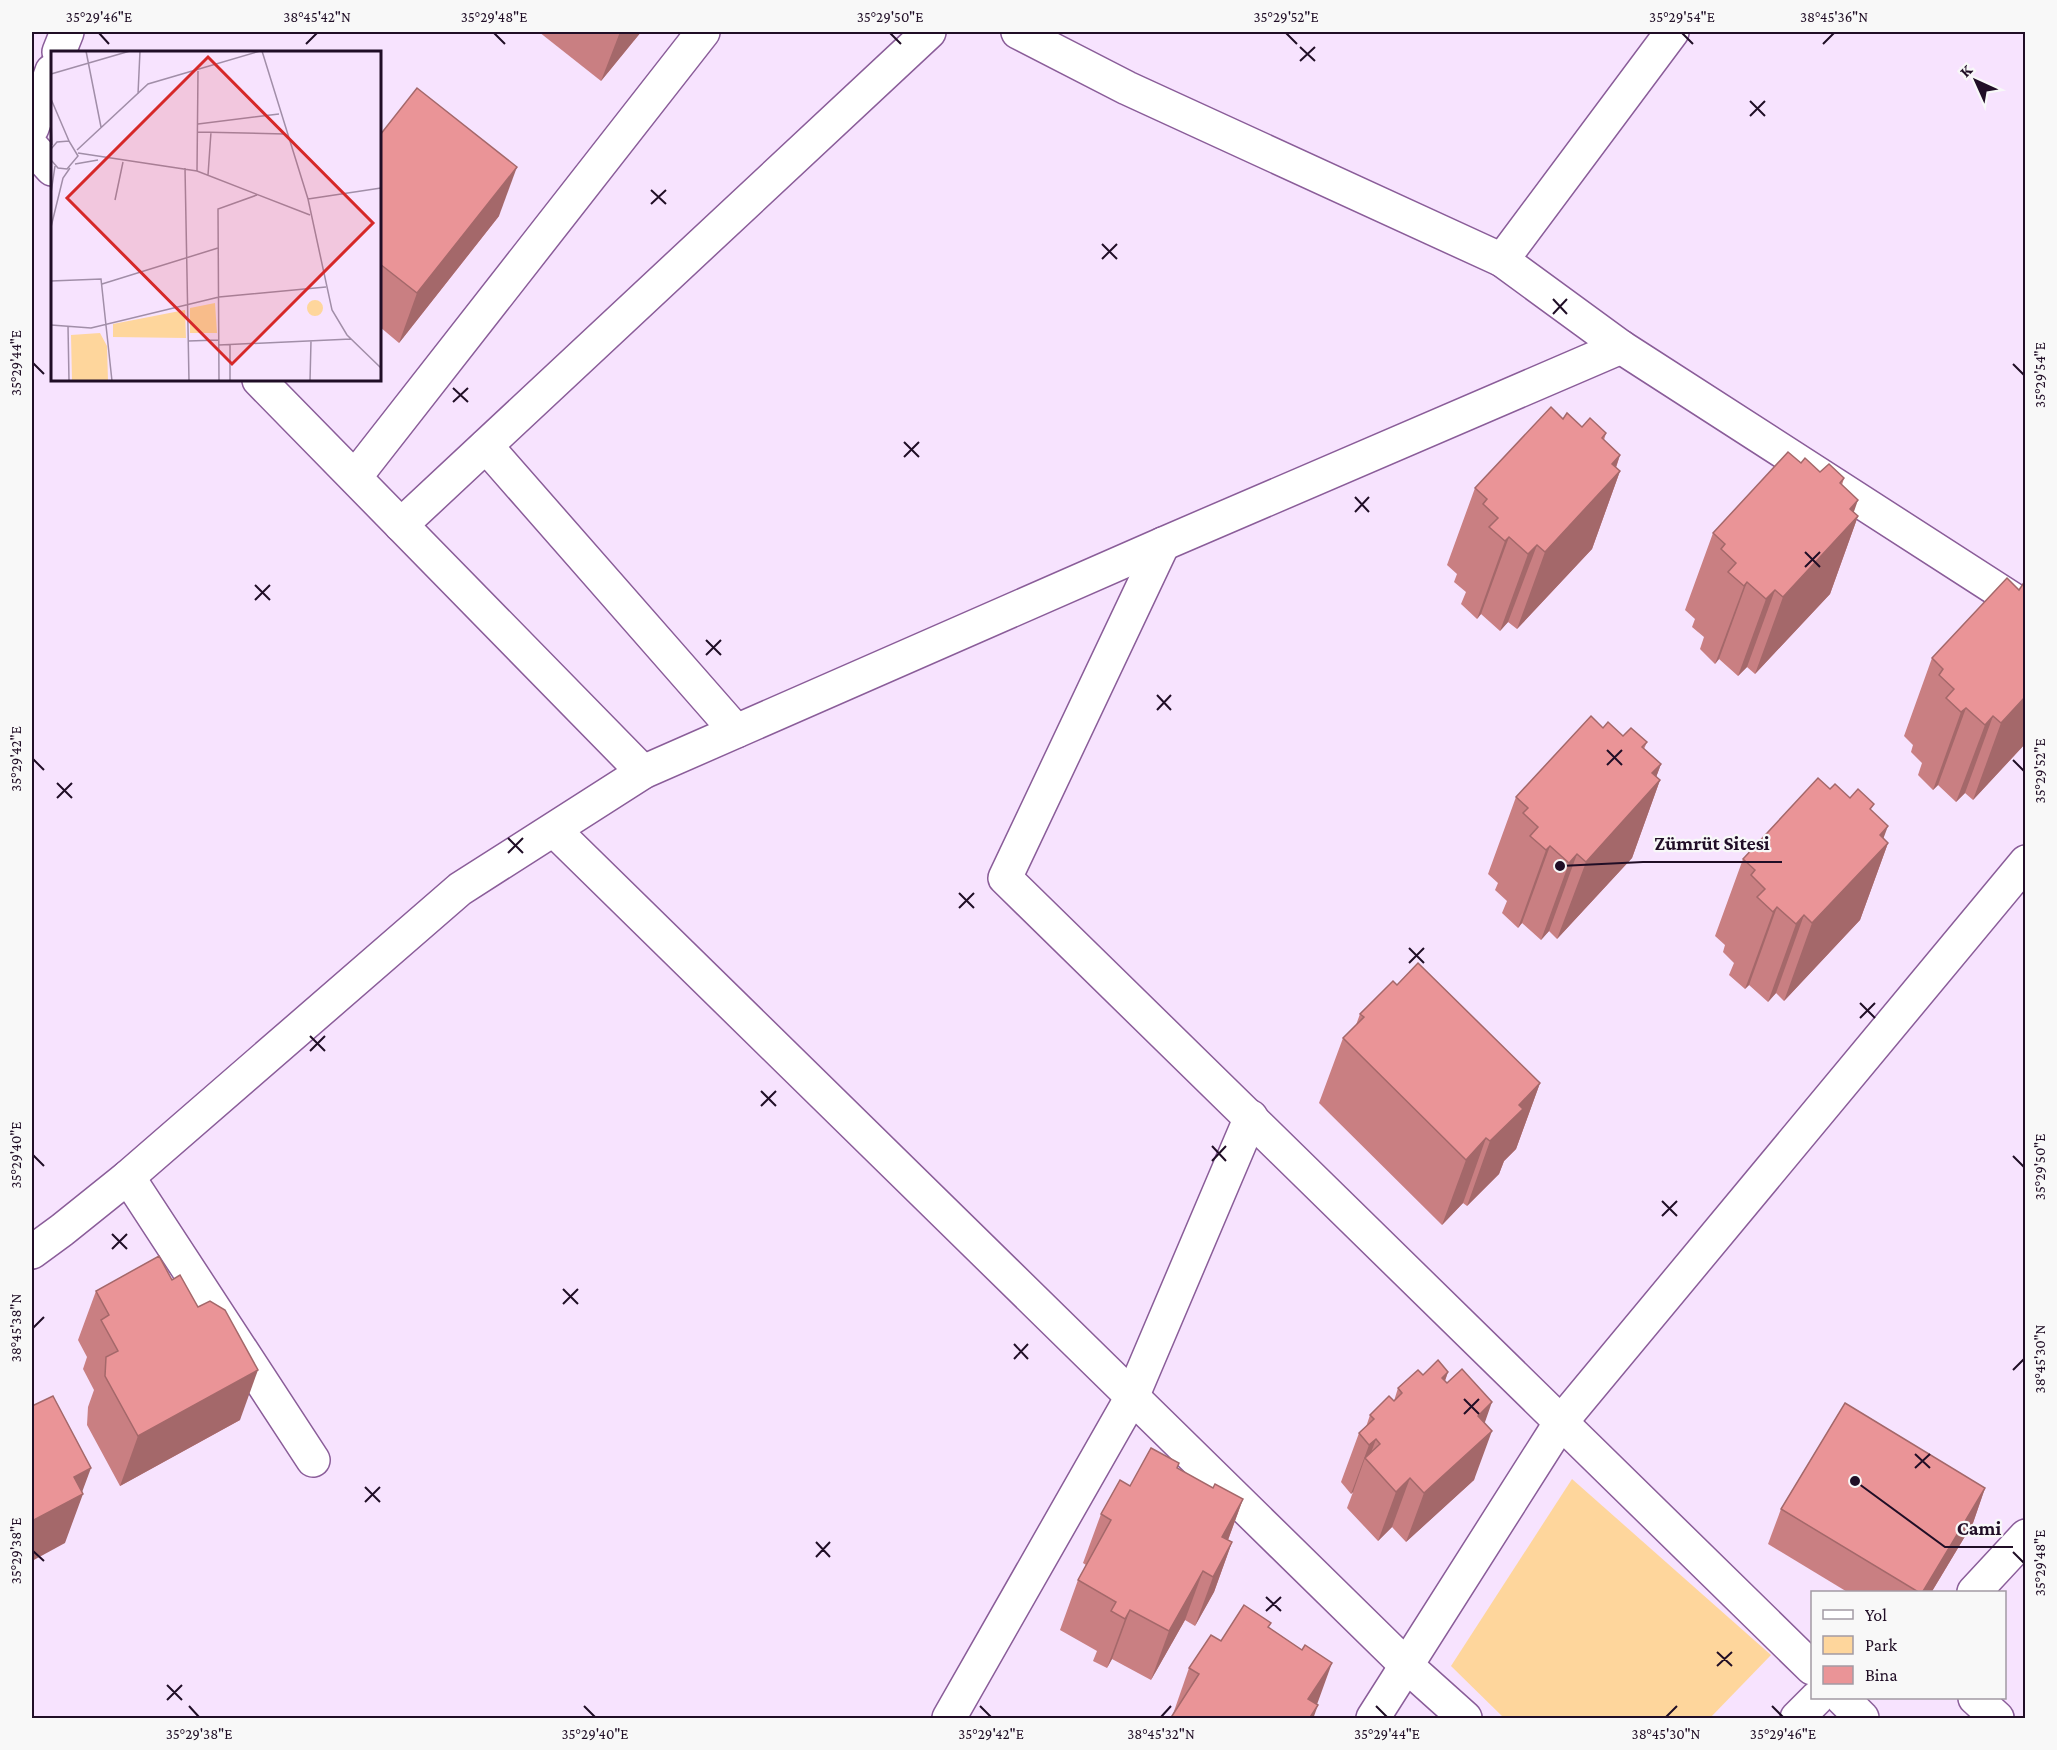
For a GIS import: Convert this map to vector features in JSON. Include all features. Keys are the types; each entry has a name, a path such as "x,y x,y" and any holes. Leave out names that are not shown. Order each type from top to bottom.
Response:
{"street":[{"path":"59,51 67,32"},
{"path":"355,477 703,32"},
{"path":"401,525 928,32"},
{"path":"1018,32 1126,88 1502,260 1621,347 2025,608"},
{"path":"1502,260 1672,32"},
{"path":"32,128 51,74"},
{"path":"32,147 51,168"},
{"path":"32,1252 128,1177 460,889 643,772 1163,544 1621,347"},
{"path":"260,381 643,772"},
{"path":"486,446 736,731"},
{"path":"1163,544 1005,878 1811,1667"},
{"path":"554,830 1407,1666 1465,1719"},
{"path":"1373,1719 1562,1422 2025,862"},
{"path":"949,1719 1132,1397 1251,1118"},
{"path":"128,1177 313,1460"},
{"path":"1976,1591 2025,1536"},
{"path":"1797,1719 1816,1699"},
{"path":"1977,1699 1997,1719"}],"green space":[{"path":"1572,1479 1771,1655 1710,1718 1504,1718 1451,1666"}],"building":[{"path":"417,88 517,167 417,293 381,265 381,134"},
{"path":"1551,407 1563,419 1567,413 1582,427 1590,418 1606,433 1602,438 1620,455 1612,464 1620,471 1545,552 1537,545 1528,554 1509,537 1505,541 1489,527 1498,518 1483,504 1487,499 1475,488"},
{"path":"1788,452 1801,463 1805,458 1820,472 1829,464 1844,478 1840,483 1858,500 1850,509 1858,516 1783,597 1775,590 1766,599 1747,582 1744,586 1728,572 1736,563 1721,549 1725,544 1713,533"},
{"path":"2007,578 2019,590 2023,584 2025,586 2025,697 2001,723 1993,716 1985,725 1966,708 1961,712 1946,698 1954,689 1939,675 1943,669 1932,658"},
{"path":"1591,716 1603,728 1608,722 1623,736 1631,728 1647,742 1642,747 1661,764 1652,773 1660,780 1586,862 1577,854 1569,863 1550,846 1546,850 1530,836 1538,827 1523,813 1528,808 1516,797"},
{"path":"1818,778 1830,789 1835,784 1850,798 1858,789 1874,804 1870,809 1888,826 1880,835 1888,843 1812,923 1804,915 1796,924 1777,907 1773,912 1757,897 1765,889 1751,875 1755,870 1743,859"},
{"path":"1418,963 1540,1083 1519,1105 1523,1109 1490,1141 1486,1138 1466,1160 1343,1038 1364,1017 1360,1014 1393,981 1397,985"},
{"path":"159,1256 172,1280 180,1275 198,1307 210,1301 225,1310 258,1370 138,1436 105,1376 106,1357 118,1351 101,1320 109,1315 96,1291"},
{"path":"1438,1360 1448,1372 1442,1378 1447,1383 1462,1369 1492,1402 1478,1416 1492,1431 1424,1493 1410,1478 1396,1492 1365,1458 1380,1444 1376,1439 1369,1445 1359,1433 1374,1419 1370,1415 1389,1396 1394,1401 1402,1393 1398,1388 1418,1370 1423,1375"},
{"path":"53,1396 91,1468 74,1477 83,1494 32,1521 32,1406"},
{"path":"1845,1403 1985,1488 1923,1591 1917,1591 1781,1509"},
{"path":"1151,1448 1179,1463 1177,1468 1213,1488 1215,1484 1243,1499 1222,1537 1232,1542 1213,1577 1203,1571 1169,1631 1130,1610 1125,1619 1111,1611 1116,1602 1078,1580 1111,1520 1101,1514 1120,1480 1130,1486"},
{"path":"1244,1605 1271,1623 1268,1627 1302,1650 1305,1645 1332,1663 1308,1699 1318,1705 1309,1719 1170,1719 1199,1674 1189,1668 1211,1635 1221,1641"}],"place":[{"name":"Zümrüt Sitesi","path":"1560,866"},
{"name":"Cami","path":"1855,1481"}]}
